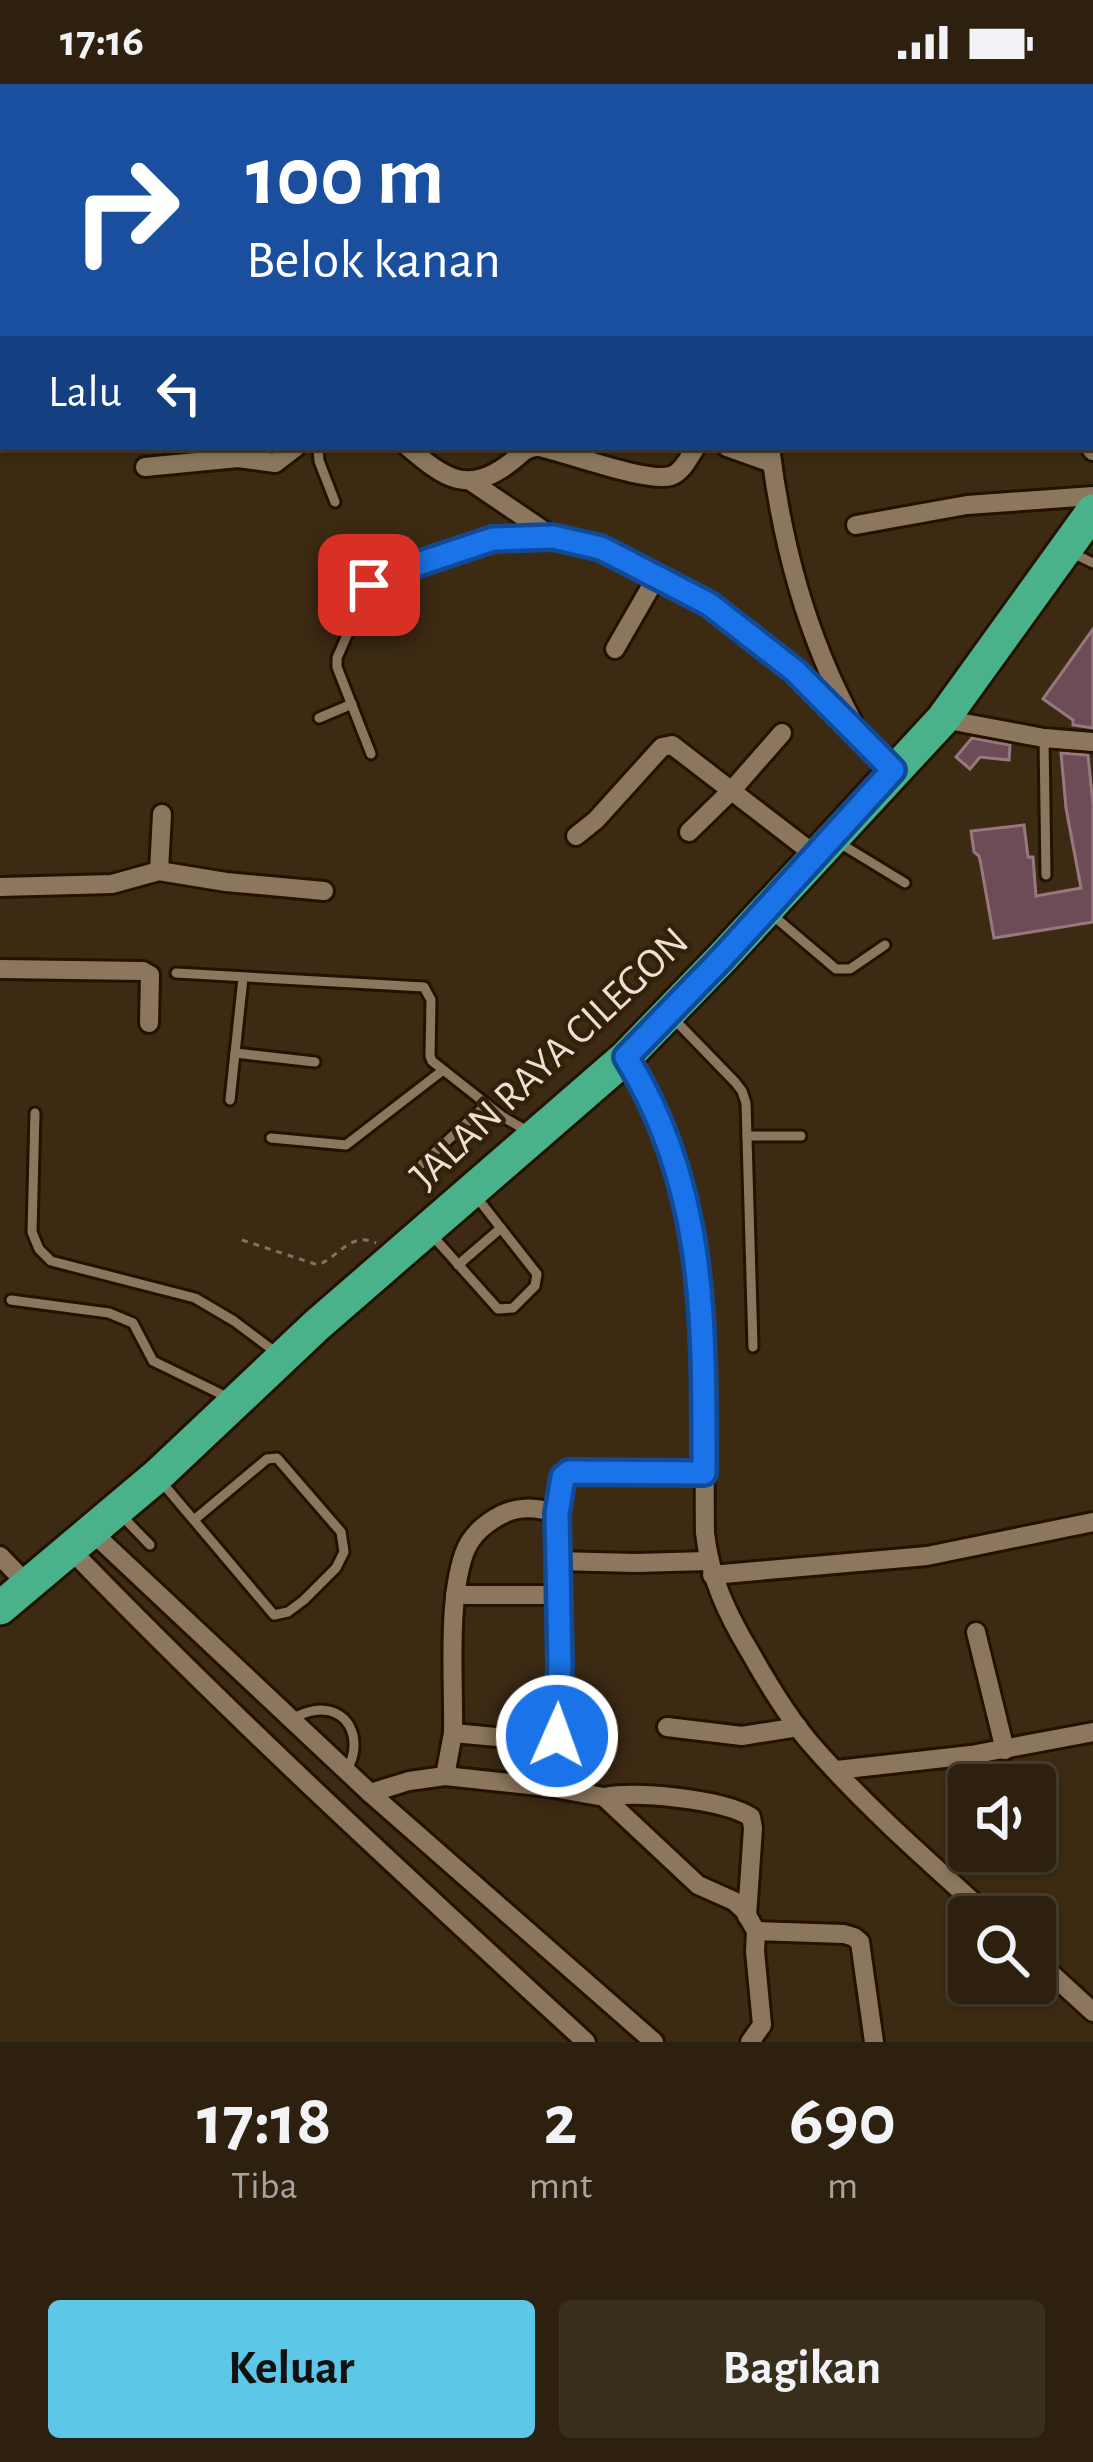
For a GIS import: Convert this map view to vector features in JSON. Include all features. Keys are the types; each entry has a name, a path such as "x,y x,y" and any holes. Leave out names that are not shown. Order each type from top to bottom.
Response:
{"highway":[{"name":"JALAN RAYA CILEGON","path":"0,1608 157,1476 283,1357 626,1057 943,719 1079,556 1093,512"}],"street":[{"path":"145,467 238,458 275,463 292,450"},
{"path":"412,450 453,480 472,482 490,476 524,450"},
{"path":"548,450 646,476 669,477 681,470 694,450"},
{"path":"771,455 795,582 834,687 860,737"},
{"path":"472,482 553,537 601,548 709,604 795,671 893,770"},
{"path":"856,524 967,506 1093,496"},
{"path":"615,649 657,576"},
{"path":"943,719 1093,742"},
{"path":"689,832 782,733"},
{"path":"576,836 667,745 823,846"},
{"path":"159,871 162,814"},
{"path":"0,887 112,884 159,871 324,891"},
{"path":"0,969 142,971 150,975 152,984 149,1023"},
{"path":"626,1057 662,1125 690,1218 701,1319 710,1568 716,1589 743,1642 798,1727 836,1770 968,1896"},
{"path":"453,1733 551,1742 557,1738 557,1514 563,1477 569,1472 704,1473"},
{"path":"445,1776 453,1733 455,1594 464,1551 485,1524 512,1510 535,1508 557,1514"},
{"path":"556,1561 710,1568 927,1556 1093,1522"},
{"path":"92,1530 317,1745 654,2042"},
{"path":"92,1530 132,1613 586,2042"},
{"path":"0,1556 28,1585"},
{"path":"455,1594 558,1595"},
{"path":"976,1632 1005,1750"},
{"path":"667,1727 742,1736 798,1727"},
{"path":"836,1770 1005,1750 1093,1732"},
{"path":"292,1768 317,1745"},
{"path":"971,1755 972,1764"},
{"path":"370,1793 445,1776 604,1797 639,1795 698,1802 751,1817 751,1923 763,2034 750,2042"},
{"path":"604,1797 698,1885 734,1901 751,1923"},
{"path":"751,1923 844,1934 860,1942 874,2042"},
{"path":"1056,1978 1093,2012"}],"lane":[{"path":"318,450 335,502"},
{"path":"371,754 337,667 369,585 379,577 493,539 553,537"},
{"path":"319,718 352,704"},
{"path":"1044,738 1046,875"},
{"path":"823,846 905,883"},
{"path":"766,910 836,970 850,969 885,945"},
{"path":"176,973 424,987 431,1000 430,1056 442,1071 536,1136"},
{"path":"230,1100 244,979"},
{"path":"669,1012 742,1091 746,1103 753,1347"},
{"path":"235,1053 315,1062"},
{"path":"271,1138 346,1145 442,1071"},
{"path":"422,1164 487,1104"},
{"path":"35,1113 32,1232 50,1261 195,1298 283,1357"},
{"path":"747,1136 801,1136"},
{"path":"427,1230 498,1309 513,1308 535,1286 537,1274 472,1191"},
{"path":"458,1265 501,1228"},
{"path":"11,1300 109,1313 133,1323 153,1361 235,1402"},
{"path":"157,1476 194,1520 274,1615 304,1600 336,1568 344,1552 341,1532 277,1458 267,1459 194,1520"},
{"path":"92,1530 150,1545"},
{"path":"290,1719 324,1709 348,1723 356,1753 346,1769"}],"path":[{"path":"242,1240 318,1264 361,1238 400,1254"}],"building":[{"path":"1093,629 1093,728 1073,725 1073,720 1043,699"},
{"path":"972,738 1010,745 1009,760 980,757 970,769 956,757"},
{"path":"1061,753 1088,755 1093,922 994,938 971,831 1024,825 1036,896 1081,888"}],"route":[{"path":"369,585 379,577 493,539 553,537 601,548 709,604 795,671 893,770 626,1057 662,1125 693,1234 701,1319 704,1473 569,1472 563,1477 557,1514 557,1736"}]}
